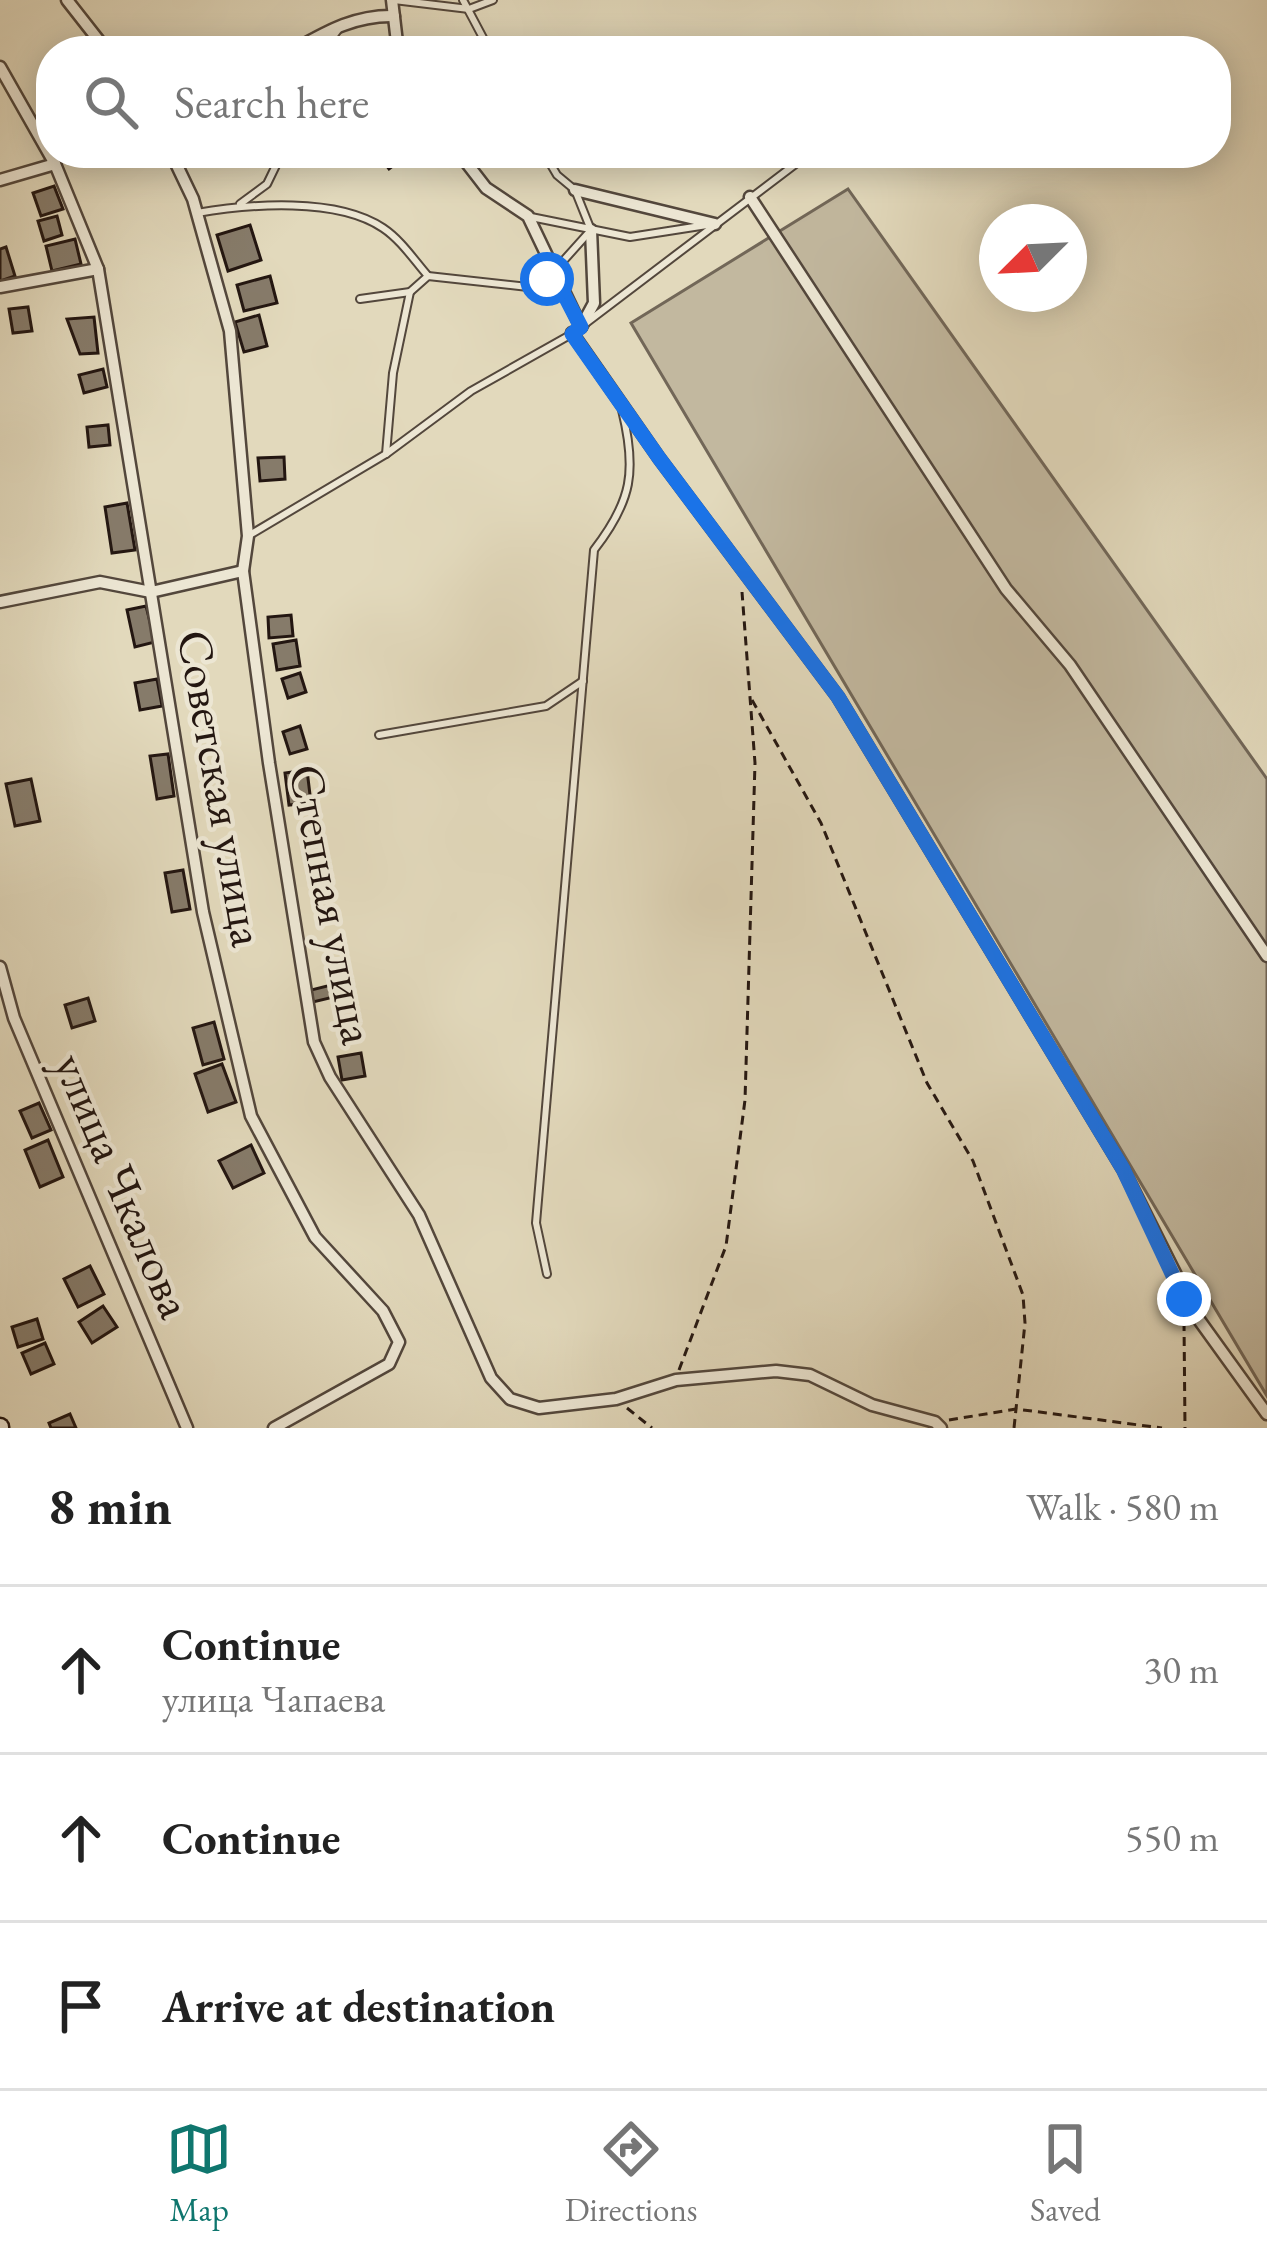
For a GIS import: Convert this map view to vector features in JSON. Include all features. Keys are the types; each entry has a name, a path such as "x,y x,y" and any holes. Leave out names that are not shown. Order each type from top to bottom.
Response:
{"street":[{"path":"68,0 96,36"},
{"path":"393,0 396,36"},
{"path":"320,36 367,16 394,16"},
{"name":"Советская улица","path":"0,67 36,130"},
{"path":"0,180 41,168"},
{"name":"Советская улица","path":"57,168 98,269 203,912 251,1116 315,1237 383,1311 399,1342 389,1364 274,1428"},
{"name":"Степная улица","path":"178,168 197,213 230,331 248,536 243,571 314,1042 418,1216 491,1378 510,1399 538,1408 616,1399 676,1380 776,1371 810,1375 872,1406 938,1425"},
{"path":"471,168 486,188 528,216 577,330 620,402 838,697 1123,1169 1184,1299 1267,1414"},
{"path":"575,190 715,224"},
{"path":"750,197 1006,590 1070,665 1267,956"},
{"path":"577,330 594,303 591,230"},
{"path":"0,287 98,269"},
{"path":"0,602 100,582 151,592 243,571"},
{"name":"улица Чкалова","path":"0,968 17,1025 187,1428"},
{"path":"0,1032 17,1025"}],"lane":[{"path":"393,0 469,9 493,0"},
{"path":"463,0 482,36"},
{"path":"334,36 344,23"},
{"path":"238,206 267,184 275,168"},
{"path":"552,168 575,190 591,230"},
{"path":"248,536 386,454 471,392 577,330 790,168"},
{"path":"197,213 238,206 298,206 362,218 394,236 428,276 528,287 553,273 591,230"},
{"path":"528,216 630,237 715,224"},
{"path":"360,298 410,292 428,276"},
{"path":"386,454 393,374 410,292"},
{"path":"547,1274 536,1222 595,550 615,523 630,489 630,442 620,402"},
{"path":"379,735 547,706 583,682"}],"path":[{"path":"676,1380 725,1246 745,1100 755,763 740,566"},
{"path":"750,696 821,823 927,1083 973,1161 1023,1295 1025,1323 1014,1428"},
{"path":"1184,1299 1185,1428"},
{"path":"616,1399 652,1428"},
{"path":"938,1425 1016,1409 1162,1428"}],"shaded area":[{"path":"848,189 1267,779 1267,1396 631,323"}],"building":[{"path":"54,186 63,209 41,216 33,193"},
{"path":"57,216 62,235 44,241 38,221"},
{"path":"250,225 261,260 228,271 217,235"},
{"path":"75,239 81,264 52,271 46,246"},
{"path":"6,247 15,276 0,281 0,249"},
{"path":"270,276 277,303 244,311 237,285"},
{"path":"28,307 32,331 13,333 9,309"},
{"path":"259,315 267,346 244,352 235,322"},
{"path":"94,317 98,353 80,354 67,319"},
{"path":"103,369 107,387 84,393 79,375"},
{"path":"108,425 110,445 89,447 87,427"},
{"path":"284,457 285,479 260,481 258,458"},
{"path":"127,503 135,550 112,553 105,507"},
{"path":"146,606 155,642 135,647 127,610"},
{"path":"291,615 293,636 269,638 268,617"},
{"path":"296,640 300,666 277,670 273,644"},
{"path":"300,673 306,692 288,698 282,679"},
{"path":"157,679 162,706 140,710 135,683"},
{"path":"300,726 307,749 290,754 283,732"},
{"path":"168,754 174,796 157,799 150,756"},
{"path":"307,770 311,803 289,805 285,773"},
{"path":"31,779 40,821 15,826 6,784"},
{"path":"183,870 190,909 172,912 165,873"},
{"path":"331,985 334,997 313,1002 311,990"},
{"path":"88,998 95,1021 72,1028 65,1005"},
{"path":"214,1022 224,1059 203,1065 193,1028"},
{"path":"361,1053 365,1076 342,1080 338,1057"},
{"path":"222,1064 236,1102 208,1112 195,1074"},
{"path":"39,1103 51,1130 32,1138 20,1111"},
{"path":"48,1140 63,1177 40,1187 25,1150"},
{"path":"251,1145 264,1173 233,1188 219,1161"},
{"path":"90,1266 104,1294 78,1307 64,1279"},
{"path":"103,1306 117,1327 92,1343 79,1322"},
{"path":"37,1319 43,1339 18,1347 12,1327"},
{"path":"45,1343 54,1364 31,1374 22,1353"},
{"path":"70,1414 76,1428 51,1428 49,1423"}],"route":[{"path":"547,279 553,273 581,327 572,334 838,697 1123,1169 1184,1299"}]}
